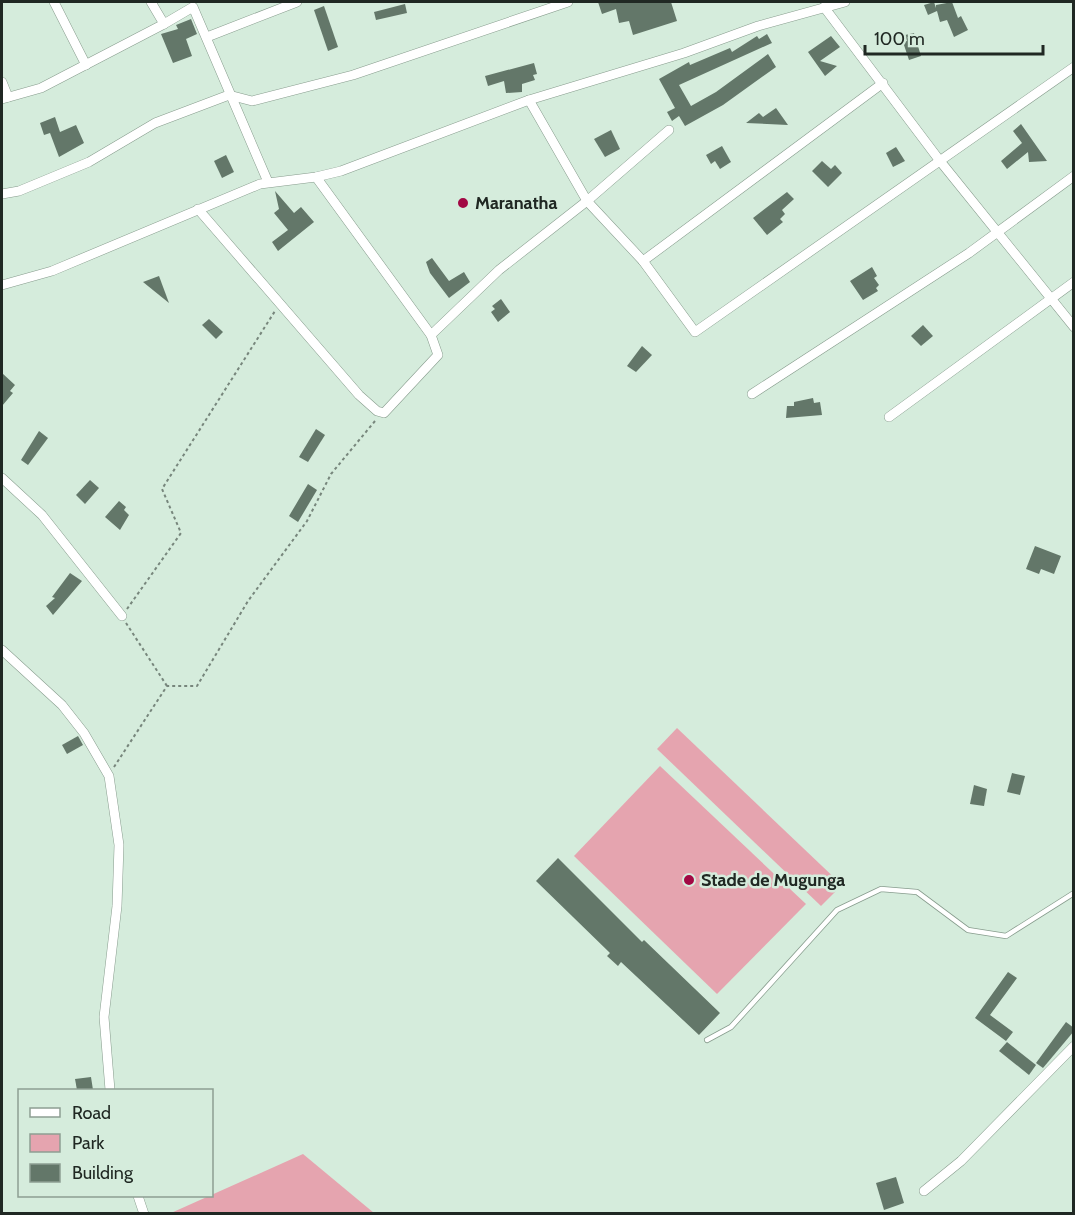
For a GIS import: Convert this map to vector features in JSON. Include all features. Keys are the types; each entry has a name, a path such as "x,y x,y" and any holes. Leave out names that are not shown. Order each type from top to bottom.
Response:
{"street":[{"path":"54,2 86,65"},
{"path":"151,2 164,24"},
{"path":"207,37 297,2"},
{"path":"2,194 19,191 89,162 155,123 230,95 252,100 353,75 568,2"},
{"path":"2,285 51,271 268,182 316,177 341,171 530,100 845,2"},
{"path":"2,82 5,98 41,88 194,7 268,182"},
{"path":"824,7 940,161 1049,299 1074,327"},
{"path":"530,100 587,201 644,261 695,332 1074,67"},
{"path":"644,261 883,83"},
{"path":"431,335 499,270 587,201 669,130"},
{"path":"752,394 997,231 1074,176"},
{"path":"198,209 359,395 377,411 384,413 438,355 431,335 316,177"},
{"path":"889,417 1074,282"},
{"path":"2,478 42,515 122,616"},
{"path":"2,650 62,705 84,733 109,776 119,845 117,906 104,1017 110,1089"},
{"path":"924,1191 961,1161 1074,1046"},
{"path":"138,1197 144,1214"}],"lane":[{"path":"708,1040 731,1027 837,910 881,889 917,892 968,930 1006,936 1074,893"}],"path":[{"path":"167,686 122,616 181,533 162,489 279,303"},
{"path":"167,686 197,686 248,601 307,521 331,474 384,413"},
{"path":"109,776 167,686"}],"green space":[{"path":"677,728 842,885 821,906 657,749"},
{"name":"Stade de Mugunga","path":"660,766 806,904 717,994 574,856"},
{"path":"303,1154 374,1213 171,1213 207,1197 213,1197 213,1194"}],"building":[{"path":"598,2 671,2 677,21 633,35 629,21 619,23 616,9 602,14"},
{"path":"934,2 936,8 936,5 952,2 958,18 961,16 968,30 954,37 947,20 940,22 937,11 928,15 924,5"},
{"path":"405,4 407,13 376,20 374,12"},
{"path":"324,6 338,47 328,51 314,10"},
{"path":"191,19 197,34 186,39 192,56 173,63 161,34 178,29 176,25"},
{"path":"914,33 921,56 909,60 903,42 907,41 905,35"},
{"path":"767,34 772,43 679,85 691,106 716,92 768,54 776,67 723,105 685,126 679,116 672,121 667,112 675,108 659,79 689,62 690,65 730,48 732,52 757,36 759,39"},
{"path":"831,36 840,47 820,61 837,66 825,76 808,52"},
{"path":"534,63 537,74 533,75 535,80 522,84 522,92 506,93 504,81 488,86 485,76"},
{"path":"776,108 788,125 746,123 759,113 763,117"},
{"path":"55,117 60,132 76,125 84,143 59,157 50,133 44,135 40,123"},
{"path":"1021,124 1047,161 1029,162 1028,152 1007,169 1001,161 1022,143 1013,131"},
{"path":"611,130 620,149 605,157 594,139"},
{"path":"722,146 731,162 720,169 715,161 711,164 706,155"},
{"path":"896,147 905,161 893,167 886,153"},
{"path":"226,155 234,172 222,178 214,161"},
{"path":"822,161 831,169 835,165 842,173 828,187 812,171"},
{"path":"275,191 294,213 301,207 314,222 278,251 272,242 288,230 274,213 279,209"},
{"path":"787,192 794,199 782,210 785,214 780,219 783,222 767,235 753,218"},
{"path":"432,258 449,281 464,272 470,282 449,298 430,273 426,262"},
{"path":"872,267 877,276 874,278 879,285 876,288 878,291 863,300 850,281"},
{"path":"159,276 169,303 143,282"},
{"path":"501,299 510,312 498,322 491,312 495,309 492,306"},
{"path":"209,319 223,332 216,339 202,325"},
{"path":"923,325 933,336 921,346 911,336"},
{"path":"642,346 652,355 636,372 627,366"},
{"path":"2,373 15,385 10,391 13,393 2,406"},
{"path":"813,398 814,403 820,402 822,415 786,418 787,406 794,406 794,402"},
{"path":"316,429 325,435 308,462 299,457"},
{"path":"39,431 48,438 28,465 21,460"},
{"path":"90,480 99,488 85,504 76,495"},
{"path":"308,484 317,490 298,522 289,516"},
{"path":"119,501 126,507 124,510 129,515 120,530 105,517"},
{"path":"1035,546 1061,556 1054,574 1041,569 1039,574 1026,569"},
{"path":"70,573 82,581 53,615 46,606 55,598 52,597"},
{"path":"78,736 83,745 67,754 62,745"},
{"path":"1012,773 1025,776 1020,795 1007,792"},
{"path":"974,785 987,789 984,806 970,804"},
{"path":"558,858 642,942 644,940 720,1013 699,1035 621,962 618,966 607,956 610,953 536,881"},
{"path":"1008,972 1017,978 990,1015 1013,1032 1006,1041 975,1018"},
{"path":"1066,1022 1074,1028 1074,1031 1043,1068 1036,1063"},
{"path":"1007,1042 1036,1065 1029,1075 999,1051"},
{"path":"91,1077 93,1089 77,1089 75,1079"},
{"path":"896,1177 904,1203 884,1210 876,1183"}],"place":[{"name":"Maranatha","path":"463,203"},
{"name":"Stade de Mugunga","path":"689,880"}]}
